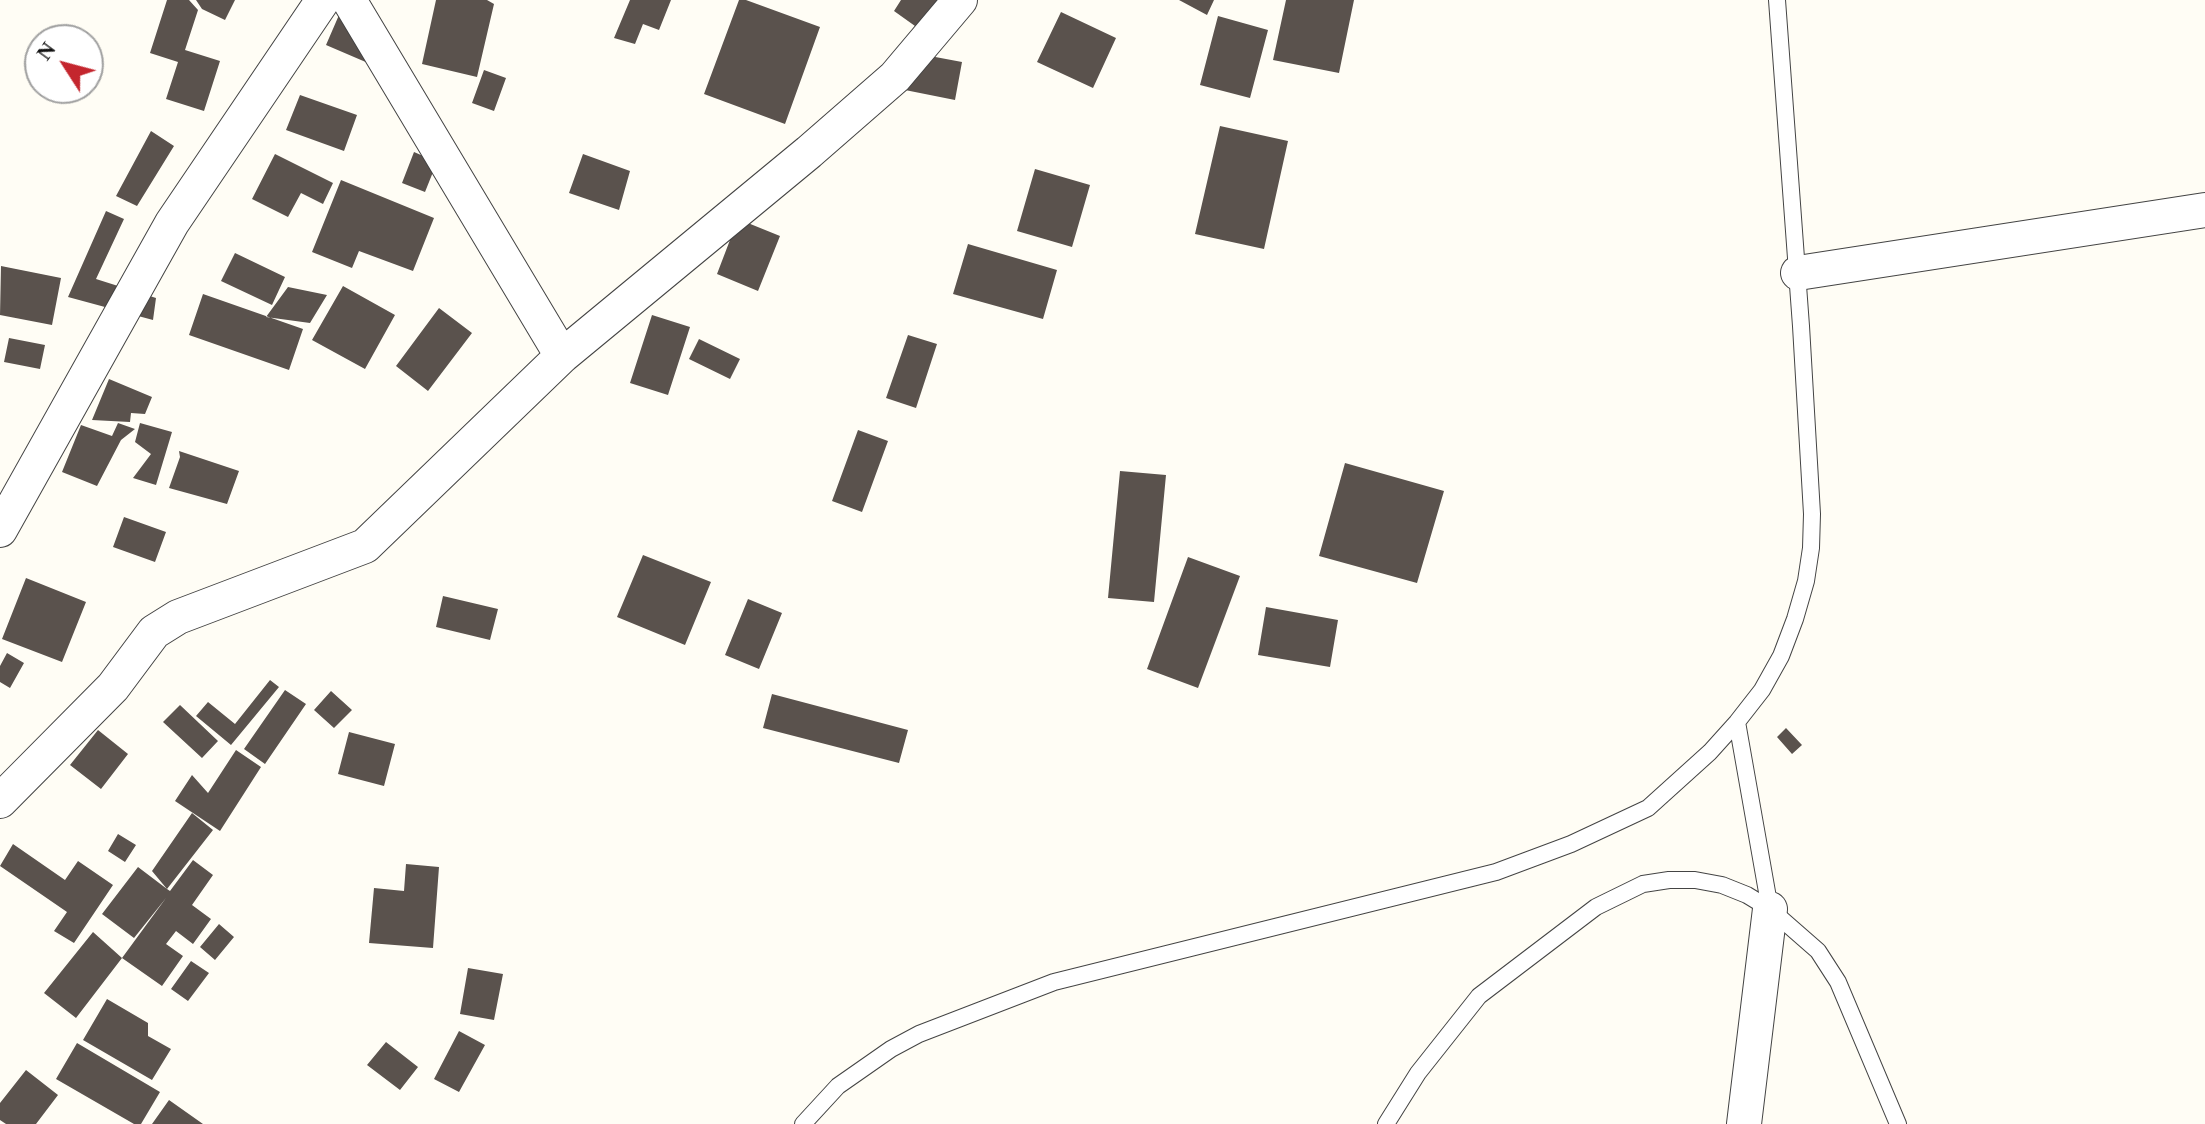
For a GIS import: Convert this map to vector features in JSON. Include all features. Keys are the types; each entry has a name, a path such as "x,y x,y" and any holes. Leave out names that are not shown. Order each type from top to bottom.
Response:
{"street":[{"path":"0,530 172,223 323,0"},
{"path":"349,0 562,356"},
{"path":"0,801 113,687 154,632 178,617 365,546 562,356 895,77 960,0"},
{"path":"1798,273 2205,210"},
{"path":"1744,1124 1770,909"}],"lane":[{"path":"803,1124 838,1086 891,1049 919,1034 1054,982 1496,872 1571,844 1648,808 1710,752 1737,722 1762,690 1781,656 1799,606 1811,548 1812,514 1798,273 1777,0"},
{"path":"1737,722 1770,909"},
{"path":"1386,1124 1418,1073 1479,996 1596,907 1643,884 1669,880 1695,880 1722,885 1747,895 1770,909 1818,951 1838,982 1898,1124"}],"building":[{"path":"167,0 189,0 198,10 185,50 220,61 204,111 166,99 178,62 150,53"},
{"path":"196,0 235,0 225,20 202,9"},
{"path":"436,0 487,0 494,4 477,77 422,64"},
{"path":"630,0 671,0 659,30 643,24 635,44 614,38"},
{"path":"739,0 820,27 785,124 704,94"},
{"path":"901,0 954,0 929,36 894,11"},
{"path":"1179,0 1214,0 1207,15"},
{"path":"1286,0 1354,0 1339,73 1273,60"},
{"path":"1061,12 1116,38 1093,88 1037,62"},
{"path":"339,15 375,66 326,45"},
{"path":"1218,16 1268,30 1250,98 1200,85"},
{"path":"930,56 962,62 955,100 905,90"},
{"path":"484,70 506,78 494,111 472,103"},
{"path":"300,95 357,115 344,151 286,130"},
{"path":"1220,126 1288,141 1264,249 1195,234"},
{"path":"151,131 174,146 137,206 116,196"},
{"path":"414,152 437,162 425,192 402,183"},
{"path":"275,154 333,183 323,204 301,193 288,217 252,199"},
{"path":"583,154 630,171 619,210 569,193"},
{"path":"1035,169 1090,185 1072,247 1017,231"},
{"path":"341,180 434,218 413,271 359,251 352,268 312,252"},
{"path":"106,211 124,219 96,279 156,298 153,320 68,297"},
{"path":"738,219 780,236 758,291 717,274"},
{"path":"968,244 1057,270 1043,319 953,294"},
{"path":"235,253 285,277 272,305 221,281"},
{"path":"1,266 61,278 52,325 0,315"},
{"path":"343,286 395,315 365,369 312,340"},
{"path":"288,287 327,295 310,323 266,317"},
{"path":"203,294 303,329 289,370 189,335"},
{"path":"439,308 472,333 428,391 396,366"},
{"path":"652,315 690,327 668,395 630,383"},
{"path":"908,335 937,344 916,408 886,398"},
{"path":"9,338 45,345 40,369 4,362"},
{"path":"699,339 740,359 730,379 689,359"},
{"path":"109,379 152,397 145,414 131,413 130,422 92,420"},
{"path":"118,423 135,429 121,440 97,486 62,472 81,425 112,436"},
{"path":"140,423 172,432 156,485 133,478 151,454 135,442"},
{"path":"858,430 888,441 862,512 832,501"},
{"path":"179,451 239,471 227,504 169,488 180,457"},
{"path":"1345,463 1444,491 1417,583 1319,556"},
{"path":"1120,471 1166,475 1154,602 1108,598"},
{"path":"124,517 166,532 155,562 113,547"},
{"path":"643,555 711,582 685,645 617,617"},
{"path":"1188,557 1240,576 1198,688 1147,669"},
{"path":"26,578 86,602 62,662 2,639"},
{"path":"443,596 498,609 490,640 436,627"},
{"path":"748,599 782,613 759,669 725,655"},
{"path":"1266,607 1338,620 1330,667 1258,655"},
{"path":"7,653 24,663 10,688 0,682 0,666"},
{"path":"270,680 279,687 231,745 196,716 208,702 235,724"},
{"path":"285,690 306,704 265,764 244,749"},
{"path":"331,691 352,710 334,728 314,710"},
{"path":"772,694 908,730 899,763 763,728"},
{"path":"180,705 218,741 202,758 163,722"},
{"path":"1786,728 1802,745 1792,754 1777,737"},
{"path":"98,730 128,754 101,789 70,765"},
{"path":"349,732 395,744 384,786 338,774"},
{"path":"236,750 261,767 220,831 175,801 192,775 208,793"},
{"path":"192,813 213,830 167,889 152,871"},
{"path":"118,834 136,845 125,862 108,851"},
{"path":"13,844 65,880 78,861 113,885 74,943 54,931 67,912 0,866"},
{"path":"193,860 213,875 192,905 211,919 193,944 176,931 166,944 183,956 162,986 122,958 166,898 134,938 102,914 138,867 170,891"},
{"path":"406,864 439,867 433,948 369,943 374,888 404,891"},
{"path":"219,924 234,937 215,960 200,947"},
{"path":"93,932 122,958 76,1018 44,993"},
{"path":"191,961 209,973 188,1001 171,989"},
{"path":"468,968 503,974 494,1020 460,1014"},
{"path":"107,999 148,1023 148,1036 171,1049 152,1080 83,1040"},
{"path":"459,1031 485,1045 459,1092 434,1079"},
{"path":"386,1042 418,1067 400,1090 367,1065"},
{"path":"77,1043 160,1092 141,1124 134,1124 56,1079"},
{"path":"26,1070 58,1095 36,1124 6,1124 0,1120 0,1103"},
{"path":"169,1100 203,1124 152,1124"}]}
